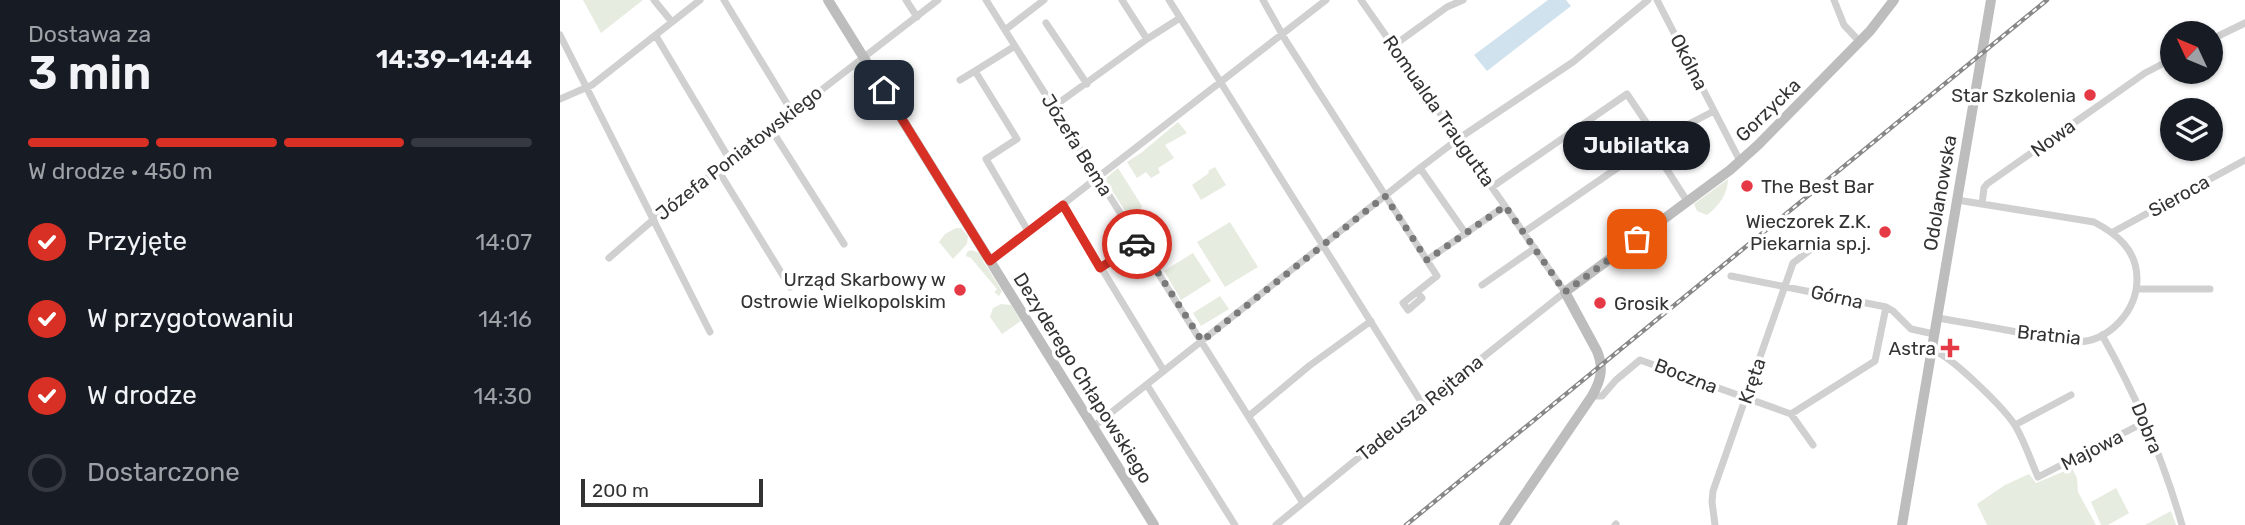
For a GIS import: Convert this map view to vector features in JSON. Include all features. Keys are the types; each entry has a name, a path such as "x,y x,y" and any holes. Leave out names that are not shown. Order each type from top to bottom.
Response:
{"street":[{"path":"654,0 672,22"},
{"path":"560,99 587,88 700,0"},
{"path":"724,0 792,113"},
{"name":"Dezyderego Chłapowskiego","path":"828,0 1154,525"},
{"path":"906,0 916,17"},
{"name":"Józefa Poniatowskiego","path":"609,258 653,220 938,0"},
{"name":"Józefa Bema","path":"986,0 1303,503"},
{"path":"1005,30 1044,0"},
{"path":"1122,0 1147,40"},
{"path":"1169,0 1423,405"},
{"path":"1263,0 1437,276 1417,292"},
{"path":"990,261 1326,0"},
{"name":"Romualda Traugutta","path":"1361,0 1565,292"},
{"path":"1393,46 1447,7 1463,0"},
{"path":"1093,427 1420,168 1458,139 1573,62 1648,0"},
{"name":"Okólna","path":"1657,0 1740,162"},
{"path":"1834,0 1844,24 1860,42"},
{"name":"Gorzycka","path":"1565,292 1740,162 1860,42 1894,0"},
{"name":"Odolanowska","path":"1902,525 1991,0"},
{"path":"1053,107 1180,18"},
{"path":"1046,23 1087,84"},
{"path":"2223,34 2245,23"},
{"path":"560,36 710,332"},
{"path":"656,36 730,160"},
{"path":"960,80 1015,46"},
{"name":"Nowa","path":"1982,204 1987,184 2129,83 2160,66"},
{"path":"975,71 1017,139 986,159 1028,231"},
{"path":"1492,187 1627,94 1688,201"},
{"path":"1524,232 1655,143 1714,111"},
{"path":"771,129 844,244"},
{"name":"Sieroca","path":"2113,232 2245,160"},
{"path":"1420,168 1465,234"},
{"path":"718,170 790,287"},
{"path":"1957,200 2094,222 2113,232 2124,242 2133,258 2137,289 2210,289"},
{"path":"1063,205 1164,371"},
{"path":"1427,260 1505,206"},
{"path":"1100,268 1139,243"},
{"name":"Kręta","path":"1715,525 1713,491 1793,263 1814,247"},
{"path":"1482,285 1535,248"},
{"name":"Górna","path":"1731,276 1886,307 1911,329 1934,334"},
{"name":"Bratnia","path":"1937,318 2076,342 2102,335 2126,315 2137,289"},
{"path":"1504,525 1592,396 1601,378 1601,360 1565,292"},
{"name":"Tadeusza Rejtana","path":"1276,525 1565,292"},
{"path":"1813,445 1791,414 1875,361 1886,307"},
{"path":"1249,416 1309,366 1371,321"},
{"name":"Dobra","path":"2102,335 2124,373 2145,422 2182,525"},
{"path":"1931,350 1939,351 1967,375 2015,425 2071,395"},
{"name":"Boczna","path":"1592,396 1602,396 1640,360 1791,414"},
{"path":"1147,385 1235,525"},
{"name":"Majowa","path":"2015,425 2038,477 2145,422"}],"shaded area":[{"path":"583,0 643,0 601,33"},
{"path":"864,70 872,82 861,90 853,76"},
{"path":"1178,122 1187,133 1165,145 1174,158 1158,168 1160,173 1151,178 1146,172 1137,178 1127,162"},
{"path":"1215,167 1226,185 1201,200 1192,185"},
{"path":"1118,168 1142,206 1134,225 1106,181"},
{"path":"1728,179 1725,195 1715,208 1707,215 1697,211 1694,204"},
{"path":"1230,222 1258,267 1225,287 1197,242"},
{"path":"961,228 968,236 967,244 953,259 939,242 945,234"},
{"path":"971,250 980,253 984,259 1002,291 999,296 994,292 997,289 971,258 966,256"},
{"path":"1193,253 1211,281 1181,300 1164,271"},
{"path":"1220,296 1229,309 1201,326 1193,313"},
{"path":"1001,304 1011,305 1021,321 1002,334 990,317 993,308"},
{"path":"2072,468 2077,478 2078,492 2096,525 1987,525 1977,504 2005,485 2029,474 2036,483"},
{"path":"2116,488 2129,513 2108,525 2101,525 2091,502"},
{"path":"2171,511 2176,525 2145,525"}],"water":[{"path":"1548,0 1566,0 1571,6 1487,71 1474,55"}],"railway":[{"path":"1406,525 2047,0"}],"way so far":[{"path":"1137,244 1139,243 1202,341 1385,196 1427,260 1505,206 1565,292 1637,239"}],"place":[{"name":"Star Szkolenia","path":"2090,95"},
{"name":"The Best Bar","path":"1747,186"},
{"name":"Wieczorek Z.K. Piekarnia sp.j.","path":"1885,232"},
{"name":"Jubilatka","path":"1637,239"},
{"name":"Urząd Skarbowy w Ostrowie Wielkopolskim","path":"960,290"},
{"name":"Grosik","path":"1600,303"},
{"name":"Astra","path":"1950,348"}],"route":[{"path":"884,90 990,261 1063,205 1100,268 1137,244"}]}
